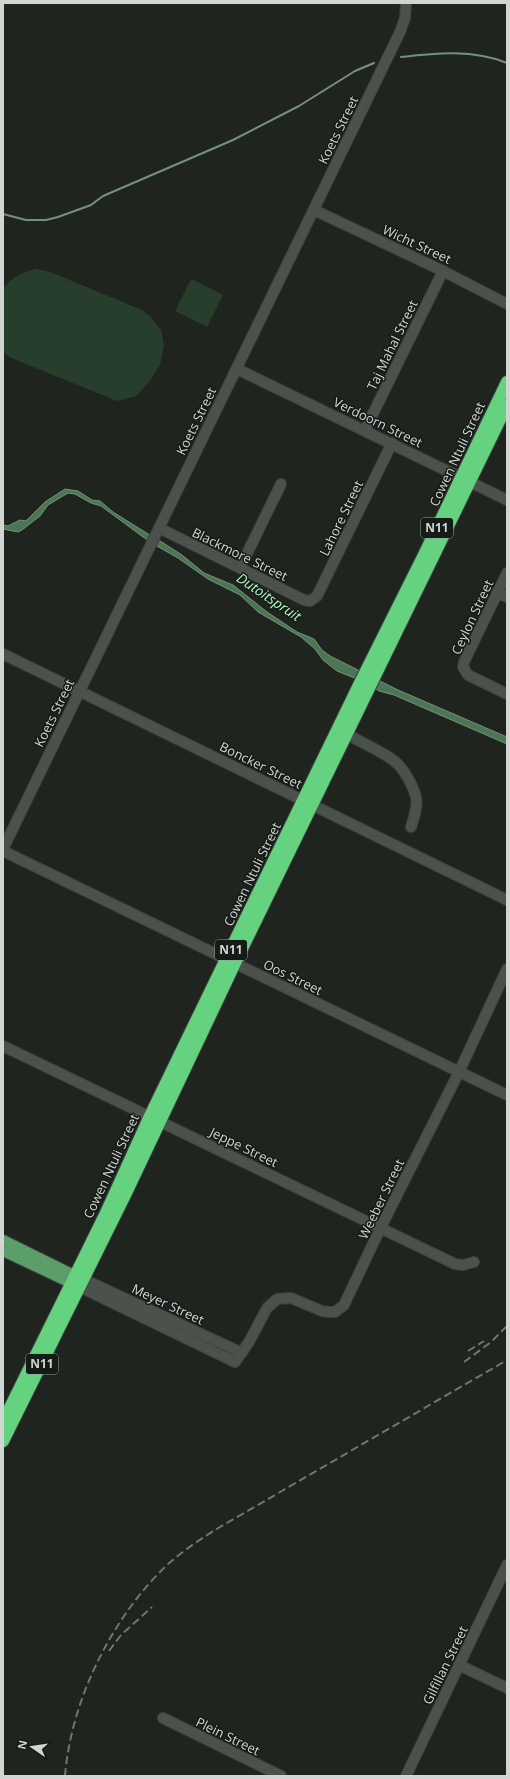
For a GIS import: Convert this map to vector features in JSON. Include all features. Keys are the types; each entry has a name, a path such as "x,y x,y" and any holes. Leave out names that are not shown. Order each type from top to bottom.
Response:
{"highway":[{"name":"Cowen Ntuli Street","path":"466,480 507,382"},
{"name":"Cowen Ntuli Street","path":"3,1441 77,1281 106,1213 155,1118 307,802 466,480 507,405"},
{"name":"Cowen Ntuli Street","path":"307,802 347,734 363,690"},
{"name":"Cowen Ntuli Street","path":"3,1422 77,1281"}],"main road":[{"path":"3,1240 77,1281"},
{"name":"Meyer Street","path":"3,1251 77,1281"}],"street":[{"name":"Koets Street","path":"3,850 400,32 405,18 406,3"},
{"name":"Wicht Street","path":"314,210 443,271 507,304"},
{"name":"Taj Mahal Street","path":"365,430 443,271"},
{"name":"Verdoorn Street","path":"237,369 507,500"},
{"name":"Lahore Street","path":"310,601 317,596 392,443"},
{"path":"240,568 281,484"},
{"name":"Blackmore Street","path":"157,532 240,568 304,600 310,601"},
{"name":"Ceylon Street","path":"507,573 464,662 465,672 507,694"},
{"path":"497,593 507,598"},
{"name":"Boncker Street","path":"3,654 507,900"},
{"path":"347,734 387,756 400,767 416,797 416,809 411,827"},
{"name":"Oos Street","path":"3,850 507,1095"},
{"name":"Weeber Street","path":"235,1362 242,1353 267,1308 277,1299 291,1298 322,1311 329,1312 340,1309 348,1299 380,1229 460,1072 507,969"},
{"name":"Jeppe Street","path":"3,1046 455,1264 463,1265 474,1262"},
{"name":"Meyer Street","path":"77,1281 242,1353"},
{"name":"Meyer Street","path":"77,1281 235,1362"},
{"name":"Gilfillan Street","path":"406,1776 507,1565"},
{"path":"459,1665 507,1688"},
{"name":"Plein Street","path":"163,1718 281,1776"}],"shaded area":[{"path":"36,269 50,272 142,310 151,317 161,330 164,345 160,365 149,382 136,396 117,401 9,357 3,351 3,288 18,276"},
{"path":"191,279 223,295 207,327 175,311"},
{"path":"65,489 78,491 92,500 100,501 113,512 153,537 150,542 101,506 91,503 75,494 68,493 48,505 40,516 22,530 18,532 3,529 3,525 8,526 20,520 26,521 45,502"},
{"path":"157,539 182,555 204,573 233,585 267,612 297,632 314,639 322,650 330,656 398,690 507,737 507,744 394,695 379,691 369,684 337,671 323,660 315,649 301,637 258,612 240,595 208,579 178,558 155,545"}],"waterway":[{"path":"401,57 454,53 481,56 507,63"},
{"path":"3,214 26,220 46,220 91,205 103,196 233,140 299,106 355,71 374,63"}],"railway":[{"path":"464,1362 491,1342 507,1326"},
{"path":"468,1351 484,1341"},
{"path":"65,1776 69,1747 76,1718 85,1689 98,1661 112,1634 129,1609 148,1585 168,1564 193,1544 220,1527 507,1360"},
{"path":"109,1651 121,1635 152,1607"}],"water label":[{"name":"Dutoitspruit","path":"269,597"}]}
